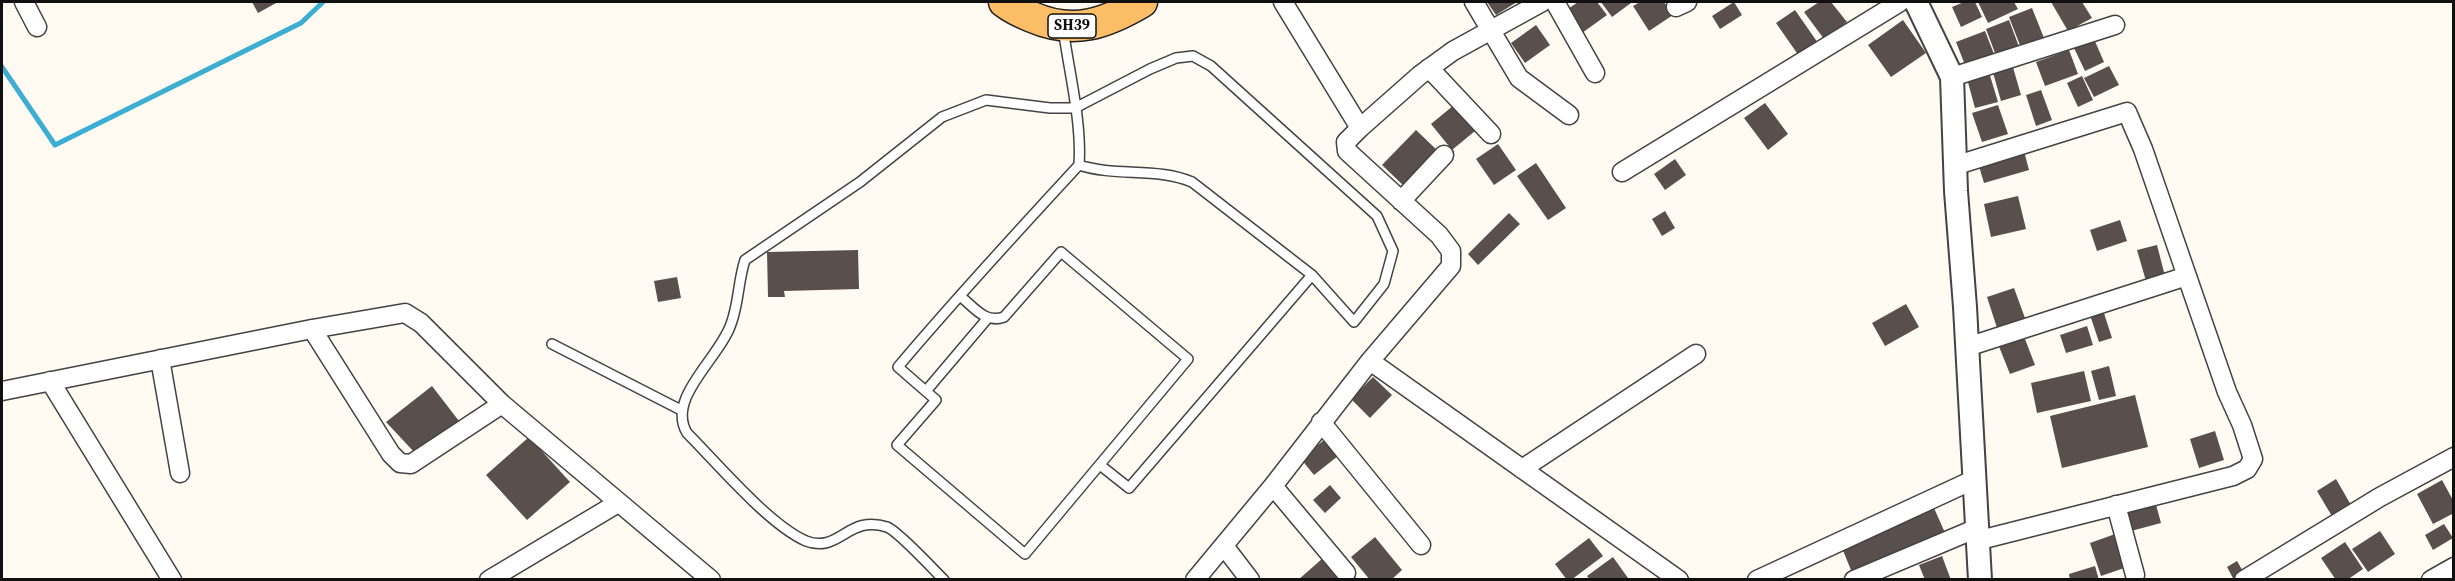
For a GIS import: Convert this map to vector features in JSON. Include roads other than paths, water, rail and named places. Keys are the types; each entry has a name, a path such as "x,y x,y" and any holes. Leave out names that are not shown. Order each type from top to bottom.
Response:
{"main road":[{"name":"SH39","path":"1004,2 1012,9 1049,25 1063,26 1085,26 1101,22 1142,2"}],"street":[{"path":"24,2 37,27"},
{"path":"1283,2 1360,128"},
{"path":"1474,2 1519,78 1569,115"},
{"path":"1195,579 1273,486 1370,361 1451,266 1451,251 1439,235 1347,151 1346,142 1430,68 1453,51 1542,2"},
{"path":"1555,2 1595,73"},
{"path":"1622,172 1900,2"},
{"path":"1916,2 1952,77 1954,166 1980,579"},
{"path":"1952,77 2115,25"},
{"path":"1430,68 1491,134"},
{"path":"1854,579 1976,535 2116,506 2234,476 2247,469 2253,459 2143,149 2127,112 1954,166"},
{"path":"1401,201 1444,155"},
{"path":"1967,347 2187,276"},
{"path":"2,391 312,329 405,313 421,323 502,405 711,579"},
{"path":"312,329 391,454 400,463 411,464 502,405"},
{"path":"1522,469 1696,354"},
{"path":"160,359 180,472"},
{"path":"1370,361 1679,579"},
{"path":"50,381 172,579"},
{"path":"1321,422 1421,545"},
{"path":"2244,579 2380,497 2454,457"},
{"path":"1757,579 1973,480"},
{"path":"1273,486 1346,573"},
{"path":"489,579 618,502"},
{"path":"2116,506 2135,575"},
{"path":"1224,546 1250,579"},
{"path":"2431,579 2454,567"}],"lane":[{"path":"960,296 987,319 997,320 1004,317 1061,252 1188,360 1026,554 897,445 936,399 898,367 960,296 1079,165 1080,148 1063,26"},
{"path":"944,579 889,527 869,524 857,526 830,543 818,544 805,540 771,518 687,433 682,424 681,410 687,393 717,353 731,325 745,260 860,182 942,117 986,99 1050,108 1075,108 1150,69 1176,58 1193,56 1211,66 1377,216 1393,251 1384,284 1354,322 1312,275 1192,182 1176,175 1093,170 1079,165"},
{"path":"1100,465 1129,488 1312,275"},
{"path":"926,391 987,319"},
{"path":"552,344 681,410"}],"waterway":[{"path":"2,67 55,145 301,23 323,2"}]}
